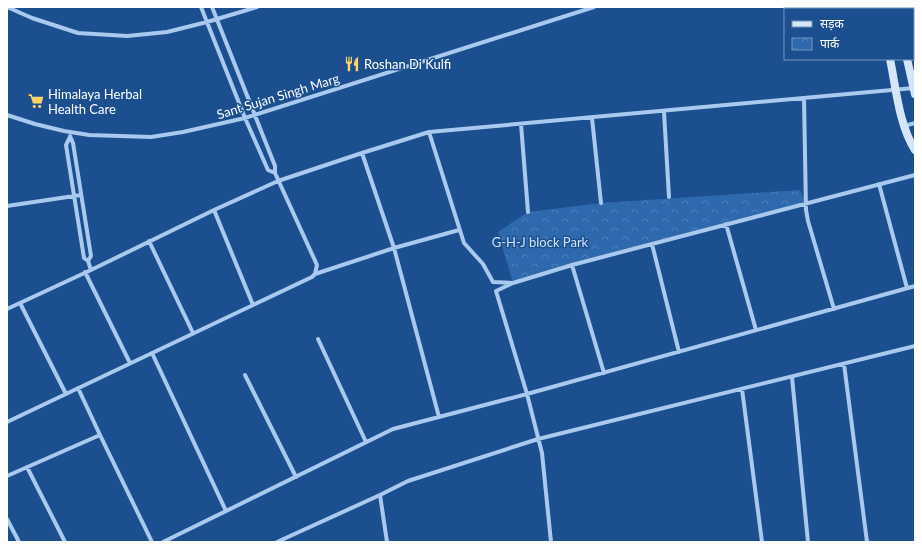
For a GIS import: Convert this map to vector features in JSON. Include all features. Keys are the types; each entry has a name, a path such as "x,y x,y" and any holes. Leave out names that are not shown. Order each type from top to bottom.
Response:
{"street":[{"path":"7,7 32,18 78,33 127,36 167,32 257,7"},
{"path":"201,7 245,118 268,170 275,173"},
{"path":"212,7 256,114 275,166 275,173 278,181 317,265 315,274"},
{"name":"Sant Sujan Singh Marg","path":"7,115 35,124 89,135 151,137 183,132 245,118 594,7"},
{"path":"890,60 904,126 910,142 915,150"},
{"path":"7,309 278,181 429,132 896,90 914,91 907,60"},
{"path":"804,99 806,203 808,221 834,309"},
{"path":"664,112 669,197"},
{"path":"592,118 601,203"},
{"path":"904,126 915,123"},
{"path":"521,124 528,212"},
{"path":"70,132 70,137 66,145 73,196 84,258 88,261 91,270"},
{"path":"429,132 464,243 483,264 493,282 513,283"},
{"path":"70,137 74,143 91,256 88,261"},
{"path":"362,153 394,248 439,417"},
{"path":"551,542 542,453 496,291 513,283 572,265 915,175"},
{"path":"879,184 907,288"},
{"path":"7,206 82,195"},
{"path":"214,210 252,305"},
{"path":"726,224 756,330"},
{"path":"7,422 312,277 315,274 394,248 459,230"},
{"path":"149,241 193,333"},
{"path":"652,244 679,352"},
{"path":"572,265 604,373"},
{"path":"86,272 130,363"},
{"path":"163,542 393,429 604,373 915,286"},
{"path":"20,303 66,394"},
{"path":"318,339 366,442"},
{"path":"277,542 408,481 538,439 915,346"},
{"path":"152,353 226,511"},
{"path":"844,364 867,542"},
{"path":"245,375 296,477"},
{"path":"792,377 808,542"},
{"path":"78,388 152,542"},
{"path":"742,389 762,542"},
{"path":"7,476 100,435"},
{"path":"27,467 65,542"},
{"path":"380,495 387,542"},
{"path":"7,519 19,542"}],"green space":[{"name":"G-H-J block Park","path":"800,190 806,203 513,283 498,232 528,212 601,203"}],"place":[{"name":"Roshan Di Kulfi","path":"352,64"},
{"name":"Himalaya Herbal Health Care","path":"36,101"}]}
